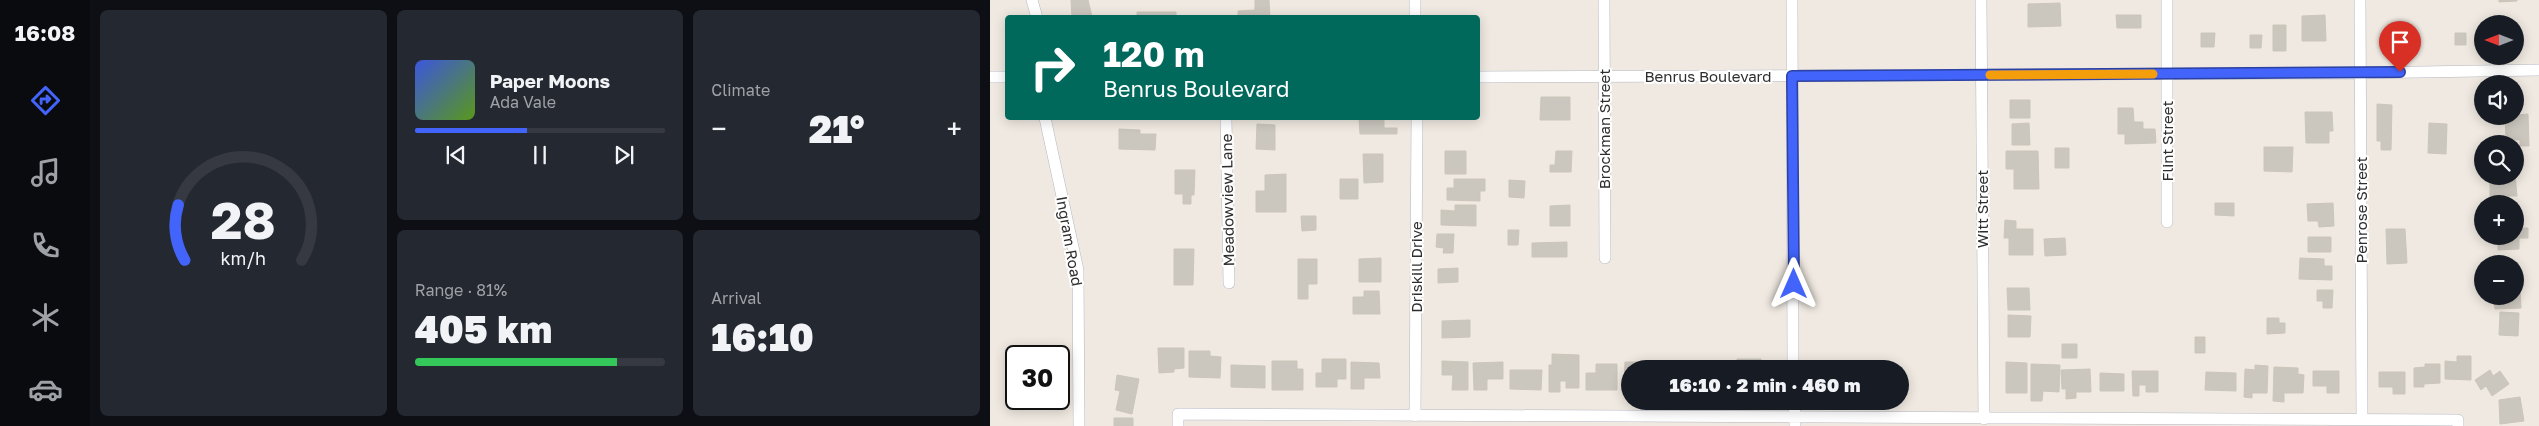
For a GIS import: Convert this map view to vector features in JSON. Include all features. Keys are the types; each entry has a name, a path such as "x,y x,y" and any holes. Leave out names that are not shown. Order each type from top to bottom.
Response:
{"street":[{"path":"1032,0 1036,15"},
{"path":"1415,0 1415,15"},
{"name":"Brockman Street","path":"1604,0 1605,258"},
{"path":"1792,0 1793,360"},
{"name":"Witt Street","path":"1982,0 1984,419"},
{"name":"Flint Street","path":"2166,0 2167,222"},
{"name":"Penrose Street","path":"2360,0 2362,420"},
{"name":"Benrus Boulevard","path":"1480,77 2361,73 2539,70"},
{"path":"990,77 1005,77"},
{"name":"Ingram Road","path":"1045,120 1078,270 1079,426"},
{"name":"Meadowview Lane","path":"1226,120 1229,283"},
{"name":"Driskill Drive","path":"1415,416 1417,120"},
{"path":"1178,426 1178,414 1337,420 1415,416 1488,420 1953,422 1984,419 2109,423 2292,423 2362,420 2458,423"}],"building":[{"path":"1071,0 1088,0 1092,15 1072,15"},
{"path":"1255,0 1269,0 1270,15 1238,15 1238,11 1255,10"},
{"path":"2499,0 2517,0 2517,1 2499,2"},
{"path":"2060,3 2061,26 2028,27 2028,4"},
{"path":"1137,12 1176,12 1176,15 1137,15"},
{"path":"2116,15 2141,15 2141,28 2117,28"},
{"path":"2325,15 2326,41 2302,41 2302,16"},
{"path":"2273,25 2286,25 2286,51 2273,51"},
{"path":"2407,32 2407,51 2386,51 2385,33"},
{"path":"2201,33 2215,33 2214,47 2201,47"},
{"path":"2455,33 2466,33 2466,45 2455,45"},
{"path":"2250,35 2262,35 2261,48 2250,48"},
{"path":"1541,97 1570,97 1570,120 1540,120"},
{"path":"2010,100 2030,100 2030,118 2010,118"},
{"path":"2377,104 2392,105 2391,150 2381,150 2381,141 2377,141"},
{"path":"2118,108 2133,108 2134,122 2143,122 2143,129 2155,129 2156,143 2125,144 2125,134 2118,134"},
{"path":"2305,112 2332,112 2333,131 2329,131 2329,143 2306,143"},
{"path":"2524,114 2528,114 2529,146 2524,146 2524,135 2506,135 2505,125 2524,125"},
{"path":"1359,120 1384,120 1384,128 1397,128 1397,134 1360,134"},
{"path":"2029,123 2030,145 2012,145 2012,124"},
{"path":"2429,123 2447,124 2446,154 2428,153"},
{"path":"1257,124 1275,125 1275,150 1256,149"},
{"path":"1119,129 1140,130 1140,134 1156,134 1155,150 1119,149"},
{"path":"2264,147 2293,147 2292,172 2264,171"},
{"path":"2055,148 2069,148 2069,168 2055,168"},
{"path":"1445,151 1466,151 1466,174 1445,174"},
{"path":"1556,151 1572,151 1571,172 1550,172 1550,165 1555,165"},
{"path":"2006,151 2038,151 2039,189 2014,189 2014,169 2006,169"},
{"path":"1363,154 1383,154 1383,182 1364,183"},
{"path":"1175,170 1195,170 1194,195 1191,195 1191,204 1183,204 1183,194 1175,194"},
{"path":"1286,174 1286,212 1256,212 1256,191 1265,191 1265,175"},
{"path":"1340,179 1358,179 1358,199 1340,199"},
{"path":"1454,179 1485,179 1485,191 1480,191 1480,201 1447,200 1447,188 1454,188"},
{"path":"1509,180 1525,181 1524,198 1509,197"},
{"path":"2490,185 2516,185 2517,195 2490,195"},
{"path":"2215,203 2234,203 2234,216 2215,215"},
{"path":"2333,203 2334,226 2319,227 2318,221 2308,221 2307,204"},
{"path":"1455,205 1476,205 1476,226 1441,225 1441,210 1455,211"},
{"path":"1570,205 1570,226 1550,226 1550,206"},
{"path":"1301,216 1316,216 1316,230 1302,231"},
{"path":"2005,220 2016,221 2016,229 2033,229 2033,255 2009,255 2009,238 2004,238"},
{"path":"2524,228 2528,228 2528,238 2524,238"},
{"path":"2386,229 2405,229 2407,263 2387,264"},
{"path":"1508,230 1519,230 1518,245 1508,245"},
{"path":"1437,234 1454,234 1453,253 1443,253 1444,248 1436,247"},
{"path":"2308,237 2331,237 2331,252 2308,252"},
{"path":"2065,238 2066,255 2045,256 2044,239"},
{"path":"1567,242 1567,257 1532,257 1532,243"},
{"path":"2498,245 2519,245 2519,249 2498,250"},
{"path":"1174,249 1194,249 1193,285 1174,285"},
{"path":"1381,258 1381,282 1359,282 1359,259"},
{"path":"2300,258 2324,259 2324,266 2332,266 2332,280 2299,279"},
{"path":"1298,259 1317,259 1317,284 1308,284 1308,299 1298,299"},
{"path":"1458,268 1458,282 1438,283 1438,269"},
{"path":"2007,288 2029,288 2030,310 2008,310"},
{"path":"2317,290 2333,290 2332,308 2323,308 2323,301 2317,301"},
{"path":"1364,291 1379,291 1380,314 1353,314 1353,297 1364,297"},
{"path":"2495,305 2521,305 2521,308 2495,309"},
{"path":"2500,312 2519,313 2518,336 2499,335"},
{"path":"2008,315 2031,316 2030,337 2008,337"},
{"path":"2267,318 2279,318 2279,323 2285,323 2285,333 2267,334"},
{"path":"1470,320 1470,337 1442,338 1442,321"},
{"path":"2195,337 2205,337 2205,353 2195,353"},
{"path":"2062,344 2077,344 2077,358 2062,358"},
{"path":"1158,348 1184,348 1184,368 1174,369 1174,372 1159,373"},
{"path":"1189,351 1210,351 1210,356 1221,357 1220,378 1189,377"},
{"path":"1552,354 1579,355 1579,388 1566,388 1566,381 1560,381 1560,392 1549,392 1549,365 1552,365"},
{"path":"2457,356 2471,356 2471,380 2445,379 2445,361 2457,362"},
{"path":"1322,359 1346,359 1346,379 1337,379 1337,387 1316,387 1316,373 1322,373"},
{"path":"1761,359 1761,360 1737,360"},
{"path":"1272,361 1297,361 1297,369 1303,369 1303,390 1272,390"},
{"path":"1442,361 1468,362 1468,390 1452,390 1453,375 1442,375"},
{"path":"1351,362 1379,363 1380,378 1364,378 1364,389 1351,389"},
{"path":"1503,362 1503,379 1487,379 1487,390 1474,390 1473,363"},
{"path":"2006,362 2027,363 2027,393 2006,393"},
{"path":"1596,364 1617,364 1617,390 1586,390 1586,373 1596,373"},
{"path":"2031,364 2060,365 2059,392 2043,391 2042,401 2031,401"},
{"path":"2425,364 2440,364 2440,383 2424,384 2424,387 2414,387 2414,368 2425,367"},
{"path":"1231,365 1265,366 1265,388 1231,387"},
{"path":"2255,365 2268,366 2267,393 2252,393 2252,398 2244,397 2245,369 2255,370"},
{"path":"2274,367 2298,368 2298,374 2304,375 2303,393 2284,393 2284,402 2273,401"},
{"path":"2090,369 2091,392 2076,392 2076,398 2066,399 2066,389 2062,389 2061,370"},
{"path":"1510,370 1542,370 1541,390 1510,389"},
{"path":"2490,370 2493,376 2500,371 2509,384 2492,396 2486,386 2481,390 2475,380"},
{"path":"2132,371 2158,371 2158,392 2146,392 2146,385 2139,385 2139,396 2133,396"},
{"path":"2313,371 2339,371 2339,393 2327,393 2327,386 2313,386"},
{"path":"2206,372 2236,373 2236,391 2205,390"},
{"path":"2379,372 2405,372 2405,394 2393,394 2393,387 2379,387"},
{"path":"2100,373 2124,374 2124,391 2100,391"},
{"path":"1117,375 1139,379 1132,414 1116,410 1120,391 1115,390"},
{"path":"2520,397 2524,421 2500,424 2499,400"},
{"path":"1114,418 1133,418 1133,426 1114,426"}],"slow traffic":[{"path":"1990,75 2153,74"}],"route":[{"path":"1794,284 1792,76 2400,72"}]}
